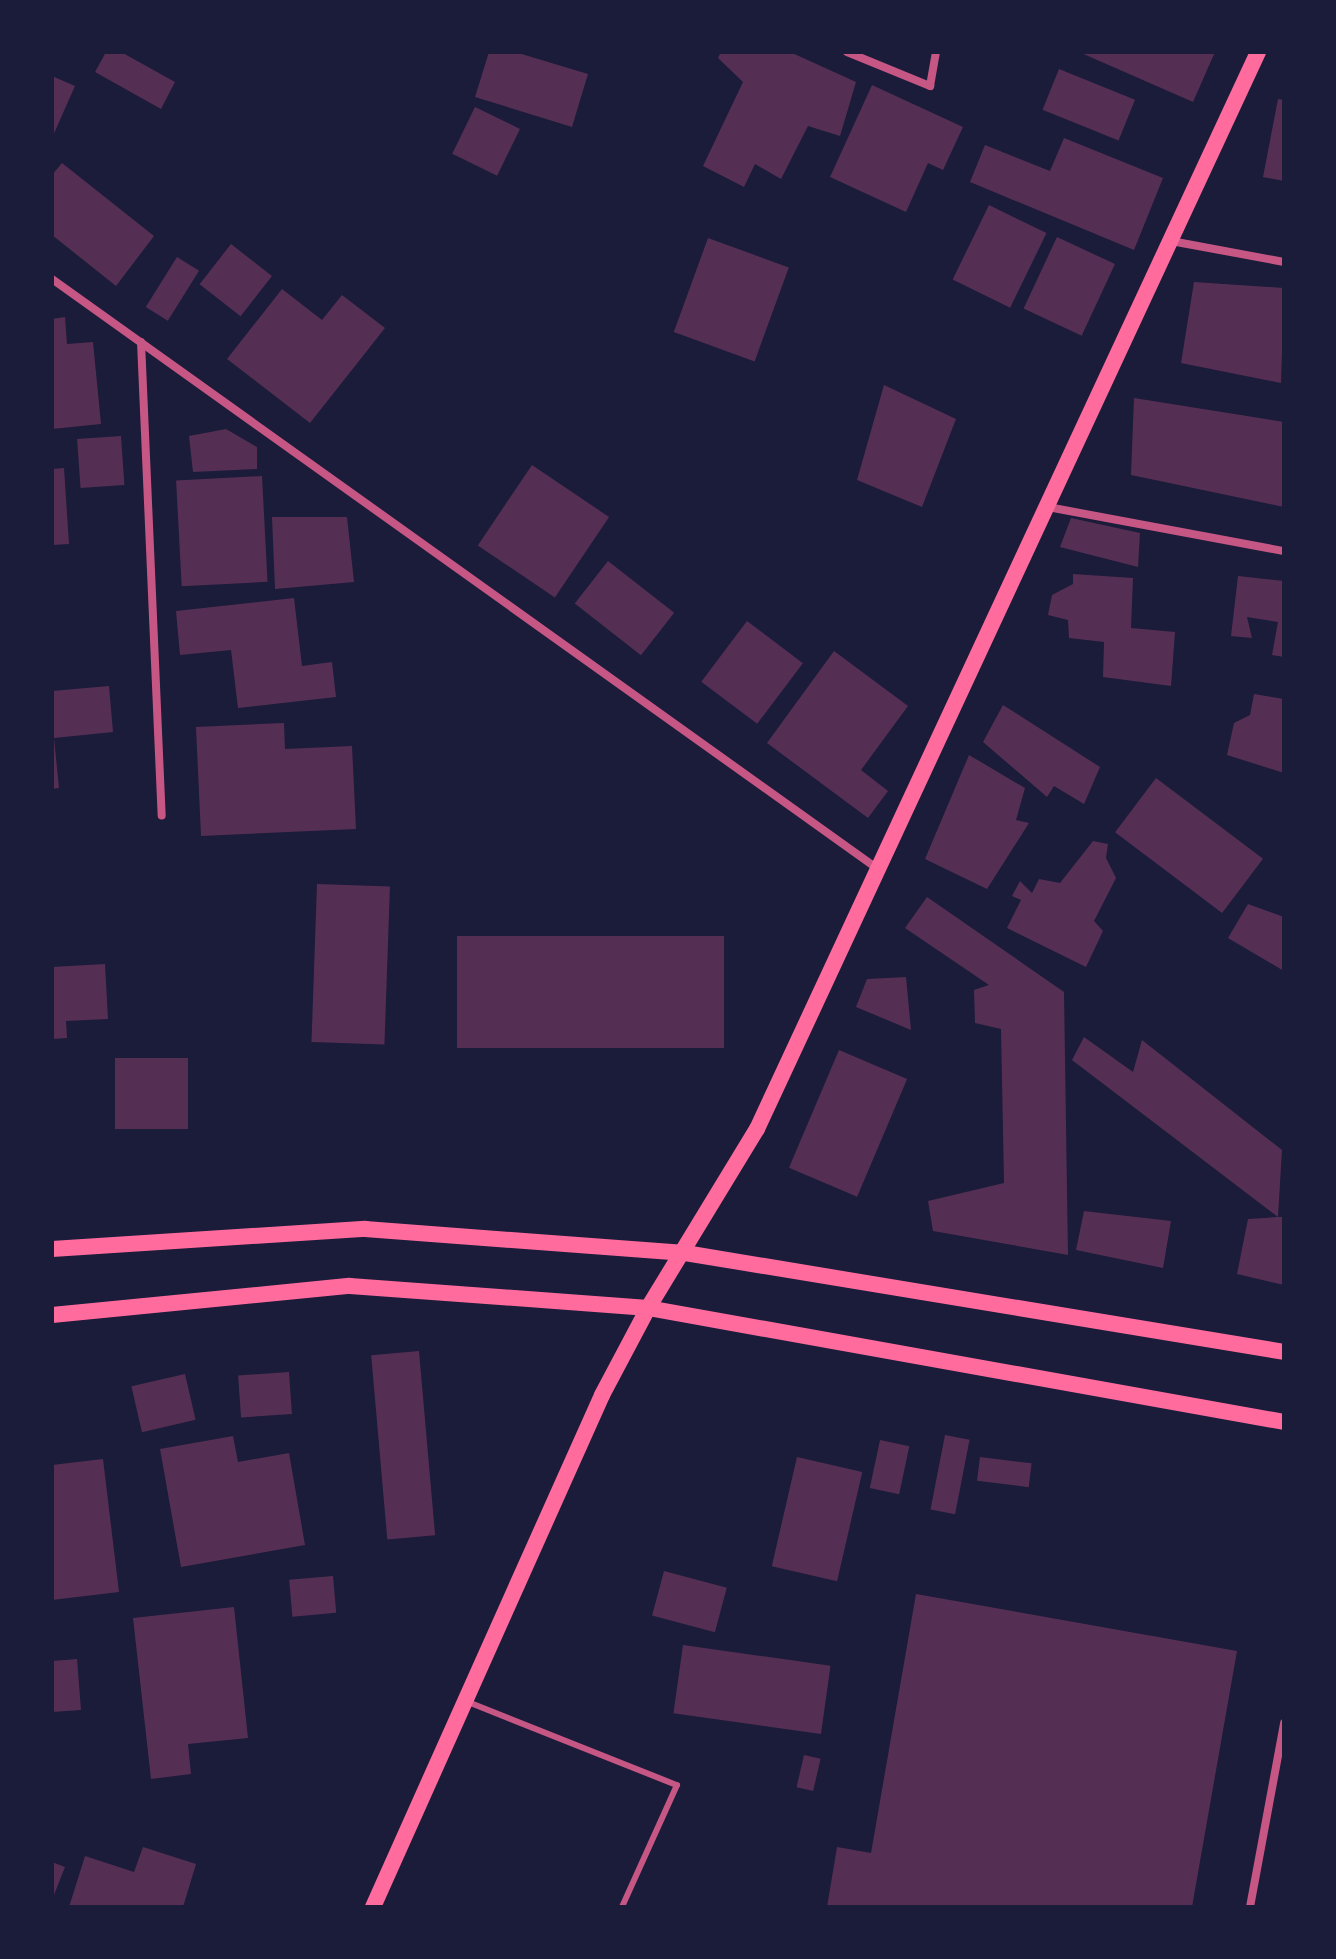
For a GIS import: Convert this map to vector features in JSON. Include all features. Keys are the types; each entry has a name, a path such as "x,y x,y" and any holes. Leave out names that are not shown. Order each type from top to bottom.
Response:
{"main road":[{"path":"373,1907 468,1702 602,1395 648,1308 685,1253 757,1129 881,871 1258,52"},
{"path":"52,1249 365,1229 685,1253 1284,1352"},
{"path":"52,1315 350,1286 648,1308 1284,1422"}],"street":[{"path":"847,52 930,86 936,52"},
{"path":"1171,241 1284,262"},
{"path":"52,279 881,871"},
{"path":"141,342 162,816"},
{"path":"1048,507 1284,551"},
{"path":"1250,1907 1284,1723"}],"lane":[{"path":"468,1702 677,1785 622,1907"}],"building":[{"path":"106,52 121,52 175,82 161,109 95,72"},
{"path":"489,52 515,52 588,74 572,127 475,97"},
{"path":"721,52 790,52 856,82 840,136 808,126 781,179 755,164 744,187 703,166 743,82 718,58"},
{"path":"1079,52 1215,52 1193,102"},
{"path":"1059,69 1135,100 1119,141 1043,110"},
{"path":"52,76 75,86 52,138"},
{"path":"872,85 963,127 943,170 928,163 906,212 830,177"},
{"path":"1278,99 1284,100 1284,181 1263,177"},
{"path":"475,107 520,129 497,176 452,154"},
{"path":"1064,138 1163,178 1134,250 970,182 985,145 1050,171"},
{"path":"62,163 154,236 116,286 52,235 52,175"},
{"path":"989,205 1047,233 1010,308 953,280"},
{"path":"1057,237 1115,264 1082,336 1024,309"},
{"path":"708,238 789,267 755,361 674,332"},
{"path":"231,244 272,276 241,316 200,284"},
{"path":"177,257 199,271 168,321 146,307"},
{"path":"1194,282 1284,288 1281,383 1181,363"},
{"path":"282,289 322,320 342,295 385,328 310,423 227,359"},
{"path":"65,317 67,344 93,342 101,424 52,429 52,319"},
{"path":"884,385 956,419 922,507 857,480"},
{"path":"1134,398 1284,422 1284,507 1131,475"},
{"path":"226,429 257,447 257,469 193,472 189,436"},
{"path":"121,436 124,485 81,488 77,439"},
{"path":"532,465 609,517 555,597 478,545"},
{"path":"64,468 69,544 52,545 52,469"},
{"path":"262,476 268,582 182,586 176,481"},
{"path":"272,517 347,517 354,582 275,589"},
{"path":"1071,518 1140,533 1138,567 1060,547"},
{"path":"608,561 674,613 641,655 575,604"},
{"path":"1073,574 1133,578 1131,628 1175,632 1171,686 1103,677 1104,642 1069,638 1068,620 1048,615 1052,595 1073,584"},
{"path":"1238,576 1284,581 1284,657 1272,655 1278,622 1247,617 1252,638 1231,636"},
{"path":"294,598 302,666 332,662 336,697 238,708 231,650 180,655 176,611"},
{"path":"747,621 803,663 757,724 701,682"},
{"path":"834,651 908,706 861,770 888,791 868,818 767,743"},
{"path":"109,686 113,732 54,738 59,788 52,789 52,691"},
{"path":"1254,694 1284,699 1284,773 1227,755 1234,723 1250,715"},
{"path":"1003,705 1100,767 1084,804 1054,786 1047,797 983,742"},
{"path":"284,723 285,749 352,746 356,829 201,836 196,727"},
{"path":"969,755 1025,788 1016,820 1029,823 987,889 925,859"},
{"path":"1156,778 1263,859 1222,913 1115,832"},
{"path":"1093,841 1108,844 1106,858 1116,878 1094,921 1103,931 1086,967 1007,928 1021,900 1012,896 1020,881 1032,893 1039,879 1060,883"},
{"path":"317,884 390,887 384,1044 311,1042"},
{"path":"927,897 1064,992 1068,1255 933,1231 928,1201 1004,1183 1001,1029 975,1023 974,990 989,985 905,928"},
{"path":"1248,904 1284,917 1284,971 1228,938"},
{"path":"457,936 724,936 724,1048 457,1048"},
{"path":"105,964 108,1019 66,1021 67,1038 52,1039 52,967"},
{"path":"906,977 911,1030 856,1007 867,979"},
{"path":"1084,1037 1133,1072 1142,1040 1282,1150 1278,1217 1072,1060"},
{"path":"839,1050 907,1079 857,1197 789,1168"},
{"path":"115,1058 188,1058 188,1129 115,1129"},
{"path":"1084,1211 1171,1221 1163,1268 1076,1250"},
{"path":"1284,1217 1284,1285 1237,1274 1248,1219"},
{"path":"419,1351 435,1535 387,1539 371,1355"},
{"path":"289,1372 292,1414 241,1417 238,1376"},
{"path":"185,1374 196,1420 142,1432 131,1386"},
{"path":"945,1435 970,1440 955,1514 930,1510"},
{"path":"233,1436 238,1462 289,1453 305,1545 181,1567 160,1449"},
{"path":"880,1440 909,1446 899,1494 870,1488"},
{"path":"797,1457 862,1472 837,1581 772,1566"},
{"path":"980,1457 1032,1463 1029,1487 977,1481"},
{"path":"103,1459 119,1592 52,1600 52,1465"},
{"path":"664,1571 727,1588 715,1632 652,1615"},
{"path":"333,1576 336,1613 292,1617 289,1580"},
{"path":"916,1594 1237,1651 1192,1907 827,1907 837,1847 871,1853"},
{"path":"234,1607 248,1738 188,1744 191,1774 151,1779 133,1618"},
{"path":"683,1645 831,1666 821,1734 673,1713"},
{"path":"77,1659 81,1710 52,1712 52,1661"},
{"path":"804,1755 821,1759 813,1791 797,1787"},
{"path":"143,1847 196,1864 183,1907 69,1907 85,1856 134,1872"},
{"path":"52,1862 65,1867 52,1900"}]}
